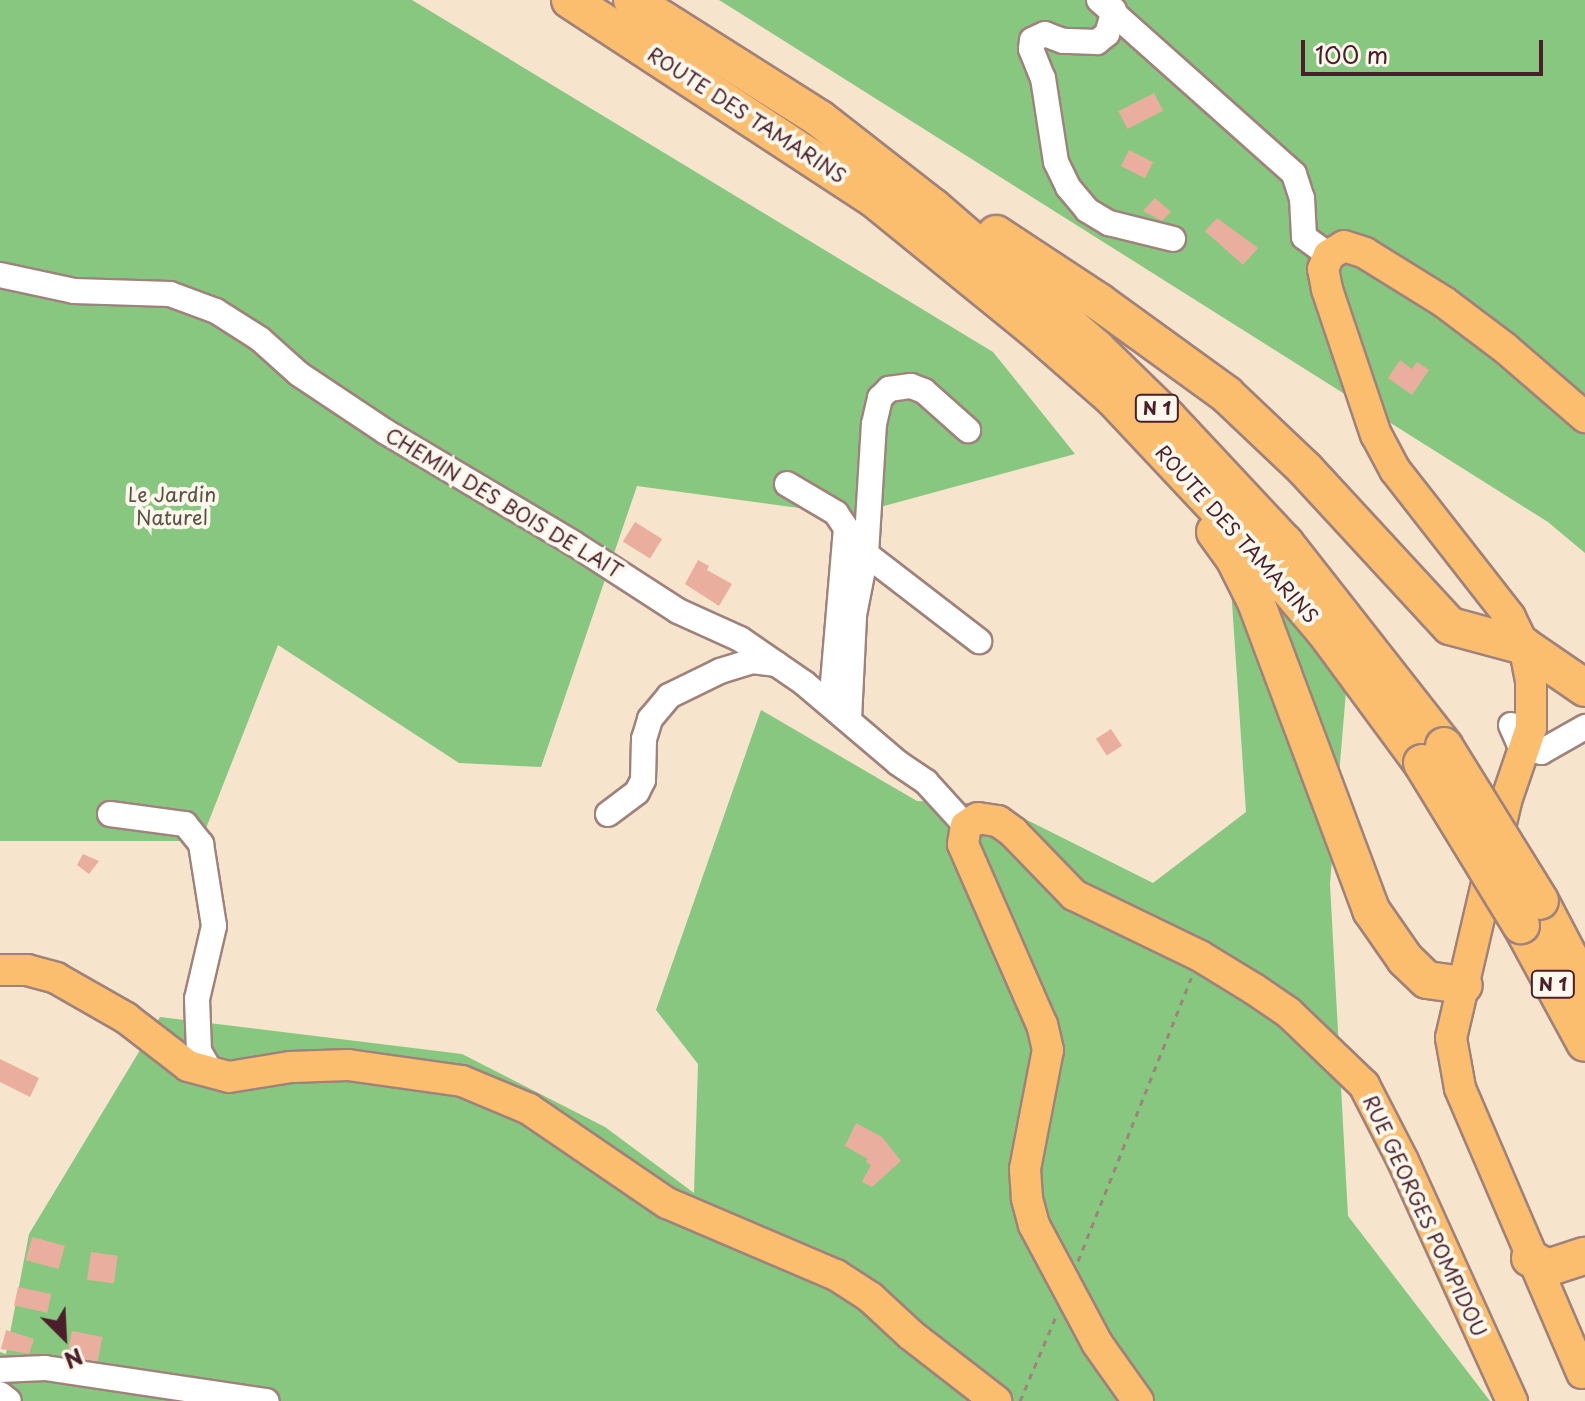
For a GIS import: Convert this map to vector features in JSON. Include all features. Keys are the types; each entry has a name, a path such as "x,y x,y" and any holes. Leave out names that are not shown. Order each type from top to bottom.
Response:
{"highway":[{"name":"ROUTE DES TAMARINS","path":"570,0 873,198 1033,328 1113,398 1232,523 1433,754"},
{"name":"ROUTE DES TAMARINS","path":"632,0 820,119 1016,276 1167,417 1285,543 1433,754 1530,913 1585,987"},
{"path":"820,119 1099,302 1226,394 1305,469 1450,626 1514,644 1572,678"},
{"path":"1033,328 1213,529 1234,558 1269,637 1371,910 1405,959 1427,980 1464,985"},
{"name":"ROUTE DES TAMARINS","path":"1530,913 1585,1043"},
{"path":"1539,1263 1585,1256"}],"main road":[{"path":"1582,1387 1539,1263 1460,1088 1451,1038 1519,737 1512,672 1514,644 1474,573 1395,470 1376,435 1327,289 1323,269 1329,255 1344,246 1365,253 1444,302 1505,348 1585,417"},
{"name":"RUE GEORGES POMPIDOU","path":"966,826 978,818 998,821 1013,832 1074,895 1200,956 1289,1013 1364,1085 1403,1161 1512,1401"},
{"path":"966,826 963,844 1042,1025 1048,1050 1025,1169 1027,1198 1034,1225 1097,1343 1138,1401"},
{"path":"0,970 27,970 56,978 126,1018 188,1066 229,1077 291,1067 348,1065 462,1081 529,1109 667,1203 836,1275 870,1297 911,1335 996,1401"}],"street":[{"path":"1106,5 1107,34 1097,42 1063,41 1045,34 1032,40 1031,49 1043,78 1056,162 1068,187 1087,210 1109,223 1173,239"},
{"path":"1106,5 1294,174 1302,198 1304,237 1329,255"},
{"name":"CHEMIN DES BOIS DE LAIT","path":"0,275 74,291 170,294 216,311 260,339 299,374 386,432 573,543 678,611 740,639 777,664 840,712 898,763 926,782 966,826"},
{"path":"840,712 866,554 874,424 880,398 889,389 911,386 924,391 968,430"},
{"path":"787,484 836,513 846,528 840,712"},
{"path":"866,554 979,641"},
{"path":"608,814 637,792 643,780 644,739 650,719 669,696 720,671 752,661 777,664"},
{"path":"1572,678 1567,686 1585,702"},
{"path":"1519,737 1541,752 1585,727"},
{"path":"110,814 185,824 201,844 214,926 197,999 199,1051 211,1072"},
{"path":"0,1370 45,1368 267,1401"},
{"path":"0,1394 9,1401"}],"path":[{"path":"1020,1401 1200,956"}],"green space":[{"name":"Le Jardin Naturel","path":"0,0 412,0 993,352 1075,454 851,515 637,486 541,767 459,763 278,645 201,841 0,841"},
{"path":"719,0 1585,0 1585,553 1548,522"},
{"path":"1229,558 1353,607 1330,884 1348,1216 1490,1401 0,1401 0,1352 6,1354 29,1234 160,1017 462,1054 605,1127 694,1193 698,1064 656,1010 761,710 917,801 995,804 1153,883 1246,812"}],"building":[{"path":"1154,93 1163,111 1127,129 1118,111"},
{"path":"1129,150 1153,162 1145,178 1121,166"},
{"path":"1155,198 1171,212 1162,221 1143,211"},
{"path":"1217,218 1258,248 1243,265 1205,231"},
{"path":"1400,360 1412,369 1417,362 1429,370 1412,395 1388,378"},
{"path":"635,522 662,539 650,558 623,542"},
{"path":"698,560 709,566 707,570 732,584 719,606 685,584"},
{"path":"1111,729 1122,746 1107,756 1096,739"},
{"path":"83,854 99,861 89,874 77,865"},
{"path":"0,1059 39,1078 30,1097 0,1082"},
{"path":"856,1123 882,1137 901,1161 872,1187 862,1182 871,1165 866,1162 868,1159 845,1146"},
{"path":"32,1237 65,1246 59,1269 26,1260"},
{"path":"91,1252 118,1256 114,1283 87,1280"},
{"path":"18,1287 51,1294 47,1313 14,1306"},
{"path":"6,1330 34,1339 29,1354 1,1349"},
{"path":"72,1331 102,1337 97,1362 67,1357"}]}
